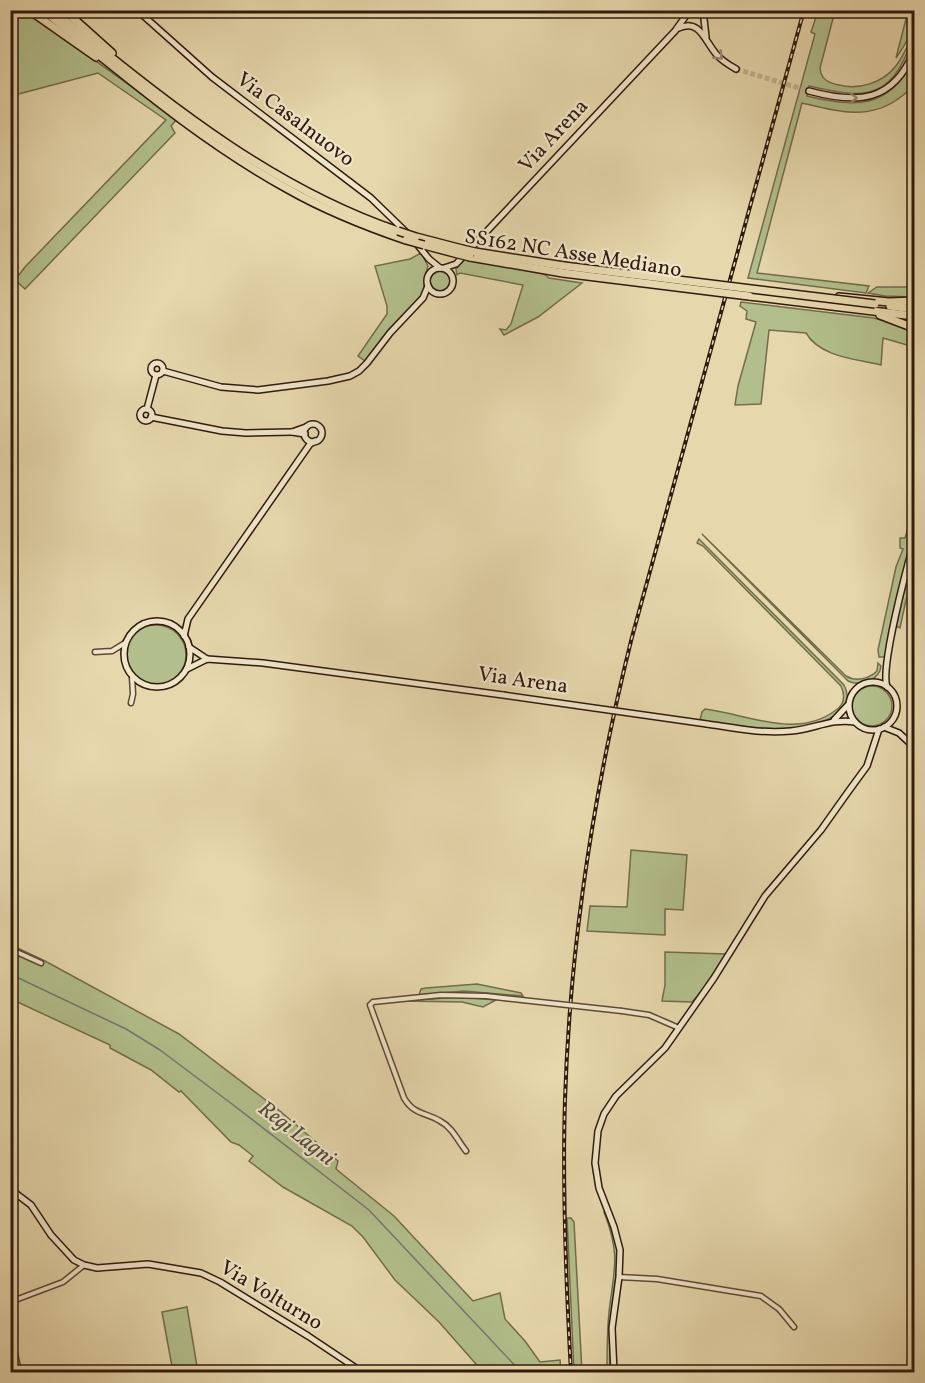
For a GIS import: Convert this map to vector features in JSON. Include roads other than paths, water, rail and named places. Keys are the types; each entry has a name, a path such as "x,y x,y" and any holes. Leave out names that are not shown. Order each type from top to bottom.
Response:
{"highway":[{"path":"29,10 91,54 124,71"},
{"name":"SS162 NC Asse Mediano","path":"43,10 207,131 266,170 326,203 398,231 460,251"},
{"name":"SS162 NC Asse Mediano","path":"52,10 202,134 279,184 345,217 406,240 563,269 860,310 915,309"},
{"path":"64,10 107,47 124,71"},
{"name":"SS162 NC Asse Mediano","path":"563,269 797,294 915,316"},
{"path":"875,308 897,302 915,301"},
{"path":"875,308 915,328"}],"street":[{"name":"Via Casalnuovo","path":"136,10 145,14 212,77 379,205 429,260 442,268"},
{"name":"Via Arena","path":"442,268 456,264 675,31 690,10"},
{"path":"703,10 706,39"},
{"path":"675,31 684,26 693,26 716,54 736,69"},
{"path":"809,91 840,98 858,99 873,96 898,79 915,51"},
{"path":"429,260 430,273 427,280 428,286 434,293"},
{"path":"423,298 434,293 441,294 449,291 453,284 456,264"},
{"path":"430,273 442,268 453,277"},
{"path":"163,371 221,387 268,390 350,376 367,363 390,333 423,298 428,286"},
{"path":"156,375 151,369 155,363 161,364 163,371"},
{"path":"156,375 163,371"},
{"path":"147,409 156,375"},
{"path":"147,409 140,412 141,418 146,421 151,417 222,431 246,433 292,432 305,436 310,441 315,441"},
{"path":"147,409 151,417"},
{"path":"172,625 182,624 188,619 310,444 321,436 321,428 316,424 292,432"},
{"path":"301,458 306,446 305,436 308,426"},
{"path":"887,687 885,677 887,662 905,573 915,542"},
{"path":"184,636 188,619"},
{"path":"187,669 190,658 189,647 184,636 172,625 160,621 148,622 132,632 125,643 124,663 132,677 142,684 160,687 176,682 187,669 207,659"},
{"path":"95,652 112,651 125,643"},
{"name":"Via Arena","path":"189,647 207,659 296,666 776,732 807,729 832,721 855,722"},
{"path":"887,662 881,675 872,682 858,687 852,695 849,704 851,715 855,722 868,729 881,728 899,733 915,747"},
{"path":"131,703 132,677"},
{"path":"614,1372 612,1328 620,1263 618,1238 597,1176 595,1163 598,1131 608,1107 616,1096 651,1064 679,1028 714,978 765,896 821,830 867,766 881,728 893,718 896,710 893,693 887,687 872,682"},
{"name":"Via Arena","path":"832,721 849,704"},
{"path":"893,718 899,733"},
{"path":"868,729 874,746"},
{"path":"10,948 41,963"},
{"path":"466,1151 442,1121 414,1111 408,1105 370,1005 373,1002 441,995 486,996 649,1015 679,1028"},
{"path":"10,1189 31,1206 51,1235 74,1260 84,1265 63,1282 10,1302"},
{"name":"Via Volturno","path":"84,1265 97,1268 148,1264 201,1273 220,1282 308,1336 362,1372"},
{"path":"619,1277 657,1279 761,1296 779,1309 794,1327"},
{"path":"10,1330 19,1372"}],"waterway":[{"name":"Regi Lagni","path":"10,974 126,1029 160,1050 369,1210 521,1372"}],"tunnel":[{"path":"736,69 809,91"}],"railway":[{"path":"571,1372 565,1236 565,1100 572,983 595,809 632,637 804,10"}]}
